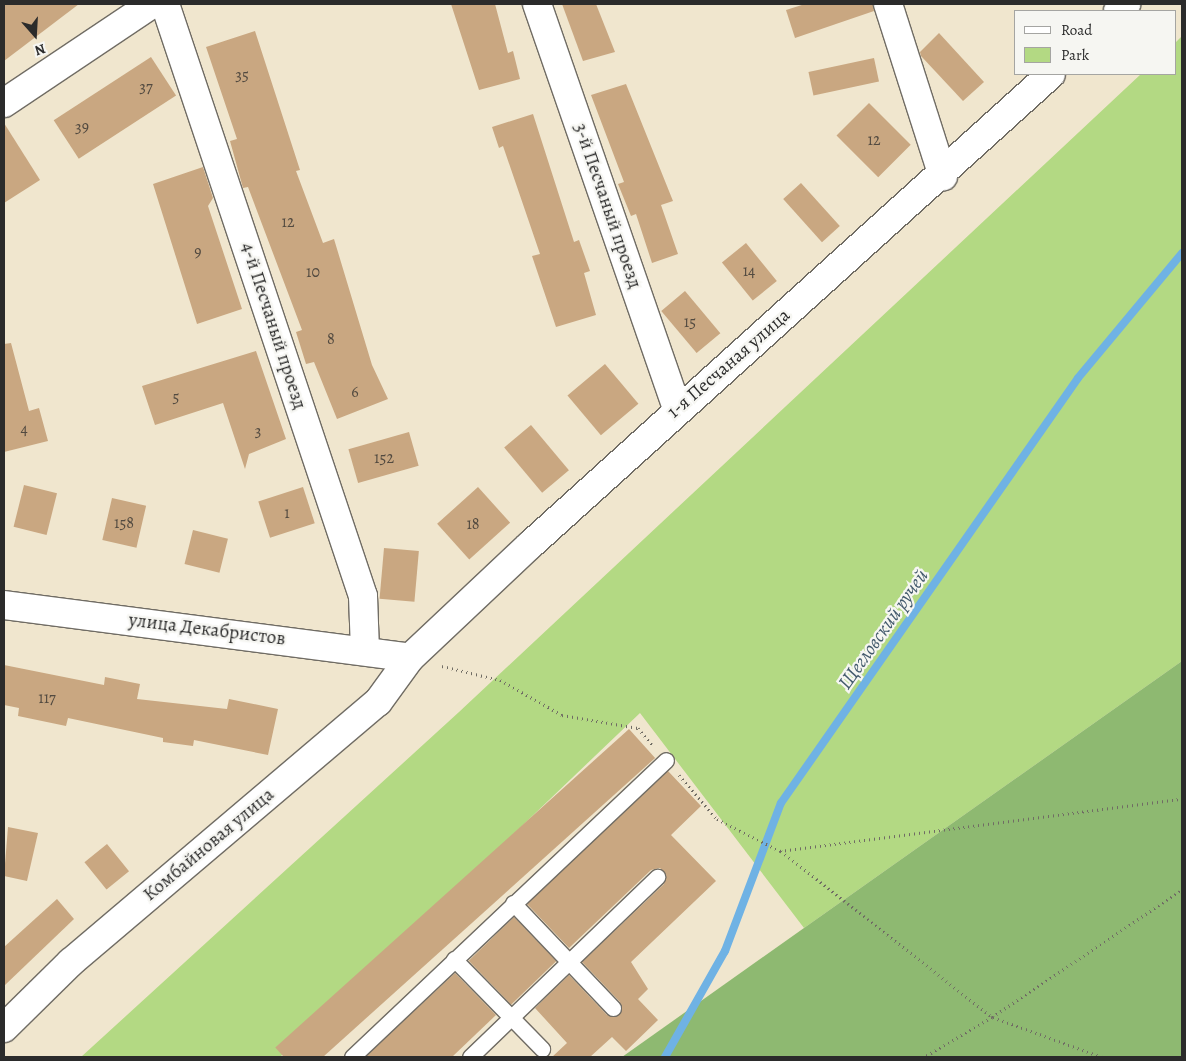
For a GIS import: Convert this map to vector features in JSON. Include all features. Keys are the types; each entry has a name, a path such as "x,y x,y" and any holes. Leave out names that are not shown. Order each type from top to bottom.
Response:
{"street":[{"path":"4,102 152,4"},
{"name":"4-й Песчаный проезд","path":"165,4 363,596 364,650"},
{"name":"3-й Песчаный проезд","path":"537,4 677,409"},
{"path":"888,4 942,176"},
{"name":"1-я Песчаная улица","path":"410,658 677,409 942,176 1050,75"},
{"name":"улица Декабристов","path":"4,605 364,650 410,658"},
{"name":"Комбайновая улица","path":"4,1028 71,962 378,702 410,658"}],"lane":[{"path":"352,1057 666,760"},
{"path":"470,1057 657,877"},
{"path":"513,903 613,1008"},
{"path":"454,959 542,1049"}],"path":[{"path":"410,658 500,680 562,715 638,728 717,819 779,850 992,1017 1102,1057"},
{"path":"779,850 1182,799"},
{"path":"924,1057 992,1017 1182,890"}],"green space":[{"path":"1182,36 1182,661 804,928 640,713 280,1057 81,1057 459,712 1140,75 1176,75 1176,42"},
{"path":"1182,661 1182,1057 622,1057 804,928"}],"building":[{"path":"4,4 79,4 4,61"},
{"path":"451,4 495,4 508,53 513,51 520,79 479,90"},
{"path":"562,4 596,4 615,52 583,61"},
{"path":"805,4 873,4 874,11 795,38 786,10"},
{"path":"255,31 300,170 296,171 323,243 334,239 372,365 388,399 337,419 314,362 306,364 296,332 302,330 248,187 243,188 230,141 237,139 206,47"},
{"path":"939,33 984,82 963,101 921,56 920,52"},
{"path":"151,57 176,96 79,159 54,120"},
{"path":"874,58 879,81 813,95 808,72"},
{"path":"626,84 673,201 661,205 678,254 652,263 636,214 631,216 618,184 624,182 591,95"},
{"path":"869,103 911,145 878,177 836,136"},
{"path":"533,114 574,242 579,240 590,271 584,273 596,315 556,327 532,256 540,254 503,146 499,148 492,127"},
{"path":"4,123 40,180 4,203"},
{"path":"203,167 213,198 208,206 242,309 197,324 153,184"},
{"path":"801,183 840,226 822,242 783,199"},
{"path":"746,243 777,281 753,301 722,263"},
{"path":"685,291 720,333 697,353 661,311"},
{"path":"11,343 29,411 39,408 48,441 4,452 4,344"},
{"path":"256,351 286,439 249,454 245,469 223,403 155,425 142,386"},
{"path":"605,364 638,404 601,435 567,395"},
{"path":"531,425 569,470 542,493 504,447"},
{"path":"409,432 419,466 358,483 348,449"},
{"path":"24,485 57,493 47,535 14,527"},
{"path":"303,487 315,523 270,538 258,502"},
{"path":"478,487 510,523 469,559 437,524"},
{"path":"112,498 146,506 136,548 102,540"},
{"path":"193,530 228,539 219,573 185,564"},
{"path":"384,548 419,551 414,602 380,599"},
{"path":"4,665 104,685 105,677 140,684 137,699 227,709 229,699 278,709 268,755 194,740 193,746 163,742 163,738 68,718 66,726 18,716 19,708 4,705"},
{"path":"629,729 655,758 323,1057 284,1057 275,1048"},
{"path":"668,771 701,806 671,835 716,881 631,962 648,989 638,999 658,1020 626,1051 612,1037 590,1057 552,1057 567,1043 535,1008 569,975 607,1015 620,1014 620,1002 582,962 664,884 666,875 660,868 651,870 569,948 527,904"},
{"path":"8,827 38,833 27,881 4,876"},
{"path":"107,844 129,871 106,889 84,862"},
{"path":"57,899 74,919 4,986 4,947"},
{"path":"514,917 556,961 511,1005 469,961"},
{"path":"455,973 496,1015 452,1057 365,1057"}],"waterway":[{"name":"Щегловский ручей","path":"665,1057 725,951 781,803 1078,378 1182,253"}]}
